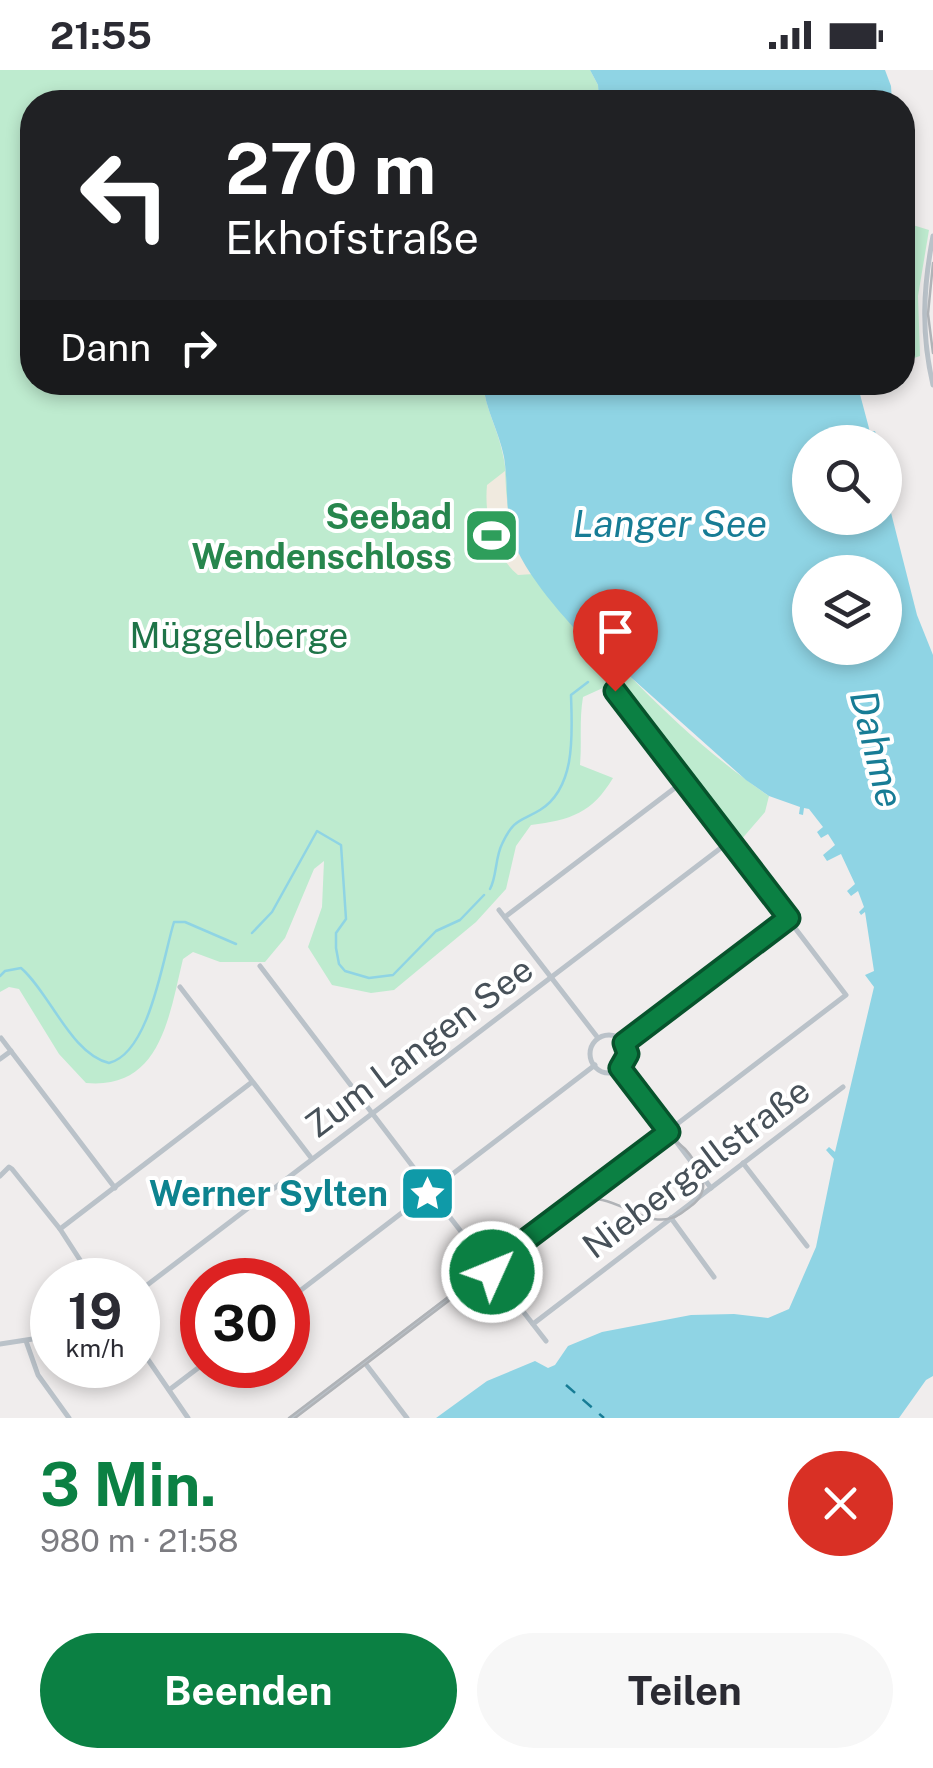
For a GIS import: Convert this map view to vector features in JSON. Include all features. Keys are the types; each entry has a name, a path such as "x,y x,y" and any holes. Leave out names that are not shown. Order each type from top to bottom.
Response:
{"street":[{"path":"933,236 923,294 924,344 933,385"},
{"path":"292,1418 846,995 610,684"},
{"path":"505,917 684,781"},
{"name":"Zum Langen See","path":"160,1275 730,841"},
{"path":"499,910 598,1038"},
{"path":"624,1043 789,918"},
{"path":"260,966 420,1176"},
{"path":"180,987 312,1159"},
{"path":"615,1036 624,1043 628,1054 620,1068 610,1072 595,1065 591,1048 598,1038 615,1036"},
{"path":"2,1038 115,1188"},
{"path":"0,1059 11,1051"},
{"path":"446,1179 595,1065"},
{"path":"620,1068 711,1188"},
{"path":"60,1230 252,1082"},
{"name":"Niebergallstraße","path":"532,1324 842,1087"},
{"path":"743,1163 807,1246"},
{"path":"0,1176 9,1167 78,1258"},
{"path":"431,1172 446,1179 450,1194 442,1206 425,1209 416,1202 412,1188 420,1176 431,1172"},
{"path":"310,1283 416,1202"},
{"path":"442,1206 546,1341"},
{"path":"671,1218 714,1277"},
{"path":"0,1344 30,1339"},
{"path":"26,1340 38,1375 69,1418"},
{"path":"365,1363 407,1418"},
{"path":"160,1378 188,1418"},
{"path":"168,1390 180,1381"}],"green space":[{"name":"Müggelberge","path":"0,70 590,70 598,90 20,90 20,395 485,395 503,455 512,534 527,564 655,701 710,751 769,796 765,812 740,841 616,682 583,697 582,706 580,765 613,778 605,790 579,813 531,825 516,846 506,889 476,922 394,990 371,993 332,985 308,947 322,907 324,861 314,869 285,938 265,962 220,962 193,952 183,959 166,1025 146,1062 131,1075 111,1082 86,1083 59,1054 19,989 9,987 0,992"},
{"path":"915,226 929,230 918,296 920,356 915,358"}],"sand":[{"path":"505,471 511,526 534,574 518,575 502,556 492,534 487,485"}],"water":[{"path":"590,70 885,70 891,90 598,90"},
{"name":"Langer See","path":"485,395 860,395 868,425 792,425 792,535 897,535 902,555 792,555 792,665 902,665 902,556 917,615 933,655 933,1376 899,1418 436,1418 487,1381 535,1361 548,1368 555,1365 568,1346 602,1332 691,1315 768,1318 789,1309 816,1247 834,1159 826,1150 829,1147 835,1152 874,987 865,975 874,971 865,912 859,912 864,907 858,891 851,896 847,891 855,884 841,854 827,861 823,855 835,845 828,834 821,838 817,832 823,827 809,809 804,808 803,815 799,814 800,807 769,796 746,780 616,664 609,667 536,581 517,550 508,516 504,457"}],"waterway":[{"path":"490,889 500,849 510,829 540,810 561,787 570,757 571,695 588,682"},
{"path":"252,933 272,912 317,831 341,845 346,919 336,933 336,948 339,964 345,971 369,978 393,975 436,931 460,920 484,895"},
{"path":"0,976 21,968 83,1048 109,1063 123,1056 145,1023 174,922 185,922 236,944"}],"ferry route":[{"path":"566,1385 604,1418"}],"tram line":[{"path":"933,263 928,314 933,353"},
{"path":"289,1418 651,1143 674,1141 696,1163 702,1192 680,1214 654,1219 603,1200 577,1203 295,1418"}],"place":[{"name":"Seebad Wendenschloss","path":"491,536"},
{"name":"Werner Sylten","path":"427,1193"}],"route":[{"path":"492,1272 490,1268 503,1257 669,1132 620,1068 628,1054 624,1043 789,918 615,691"}],"water label":[{"name":"Dahme","path":"877,749"}]}
